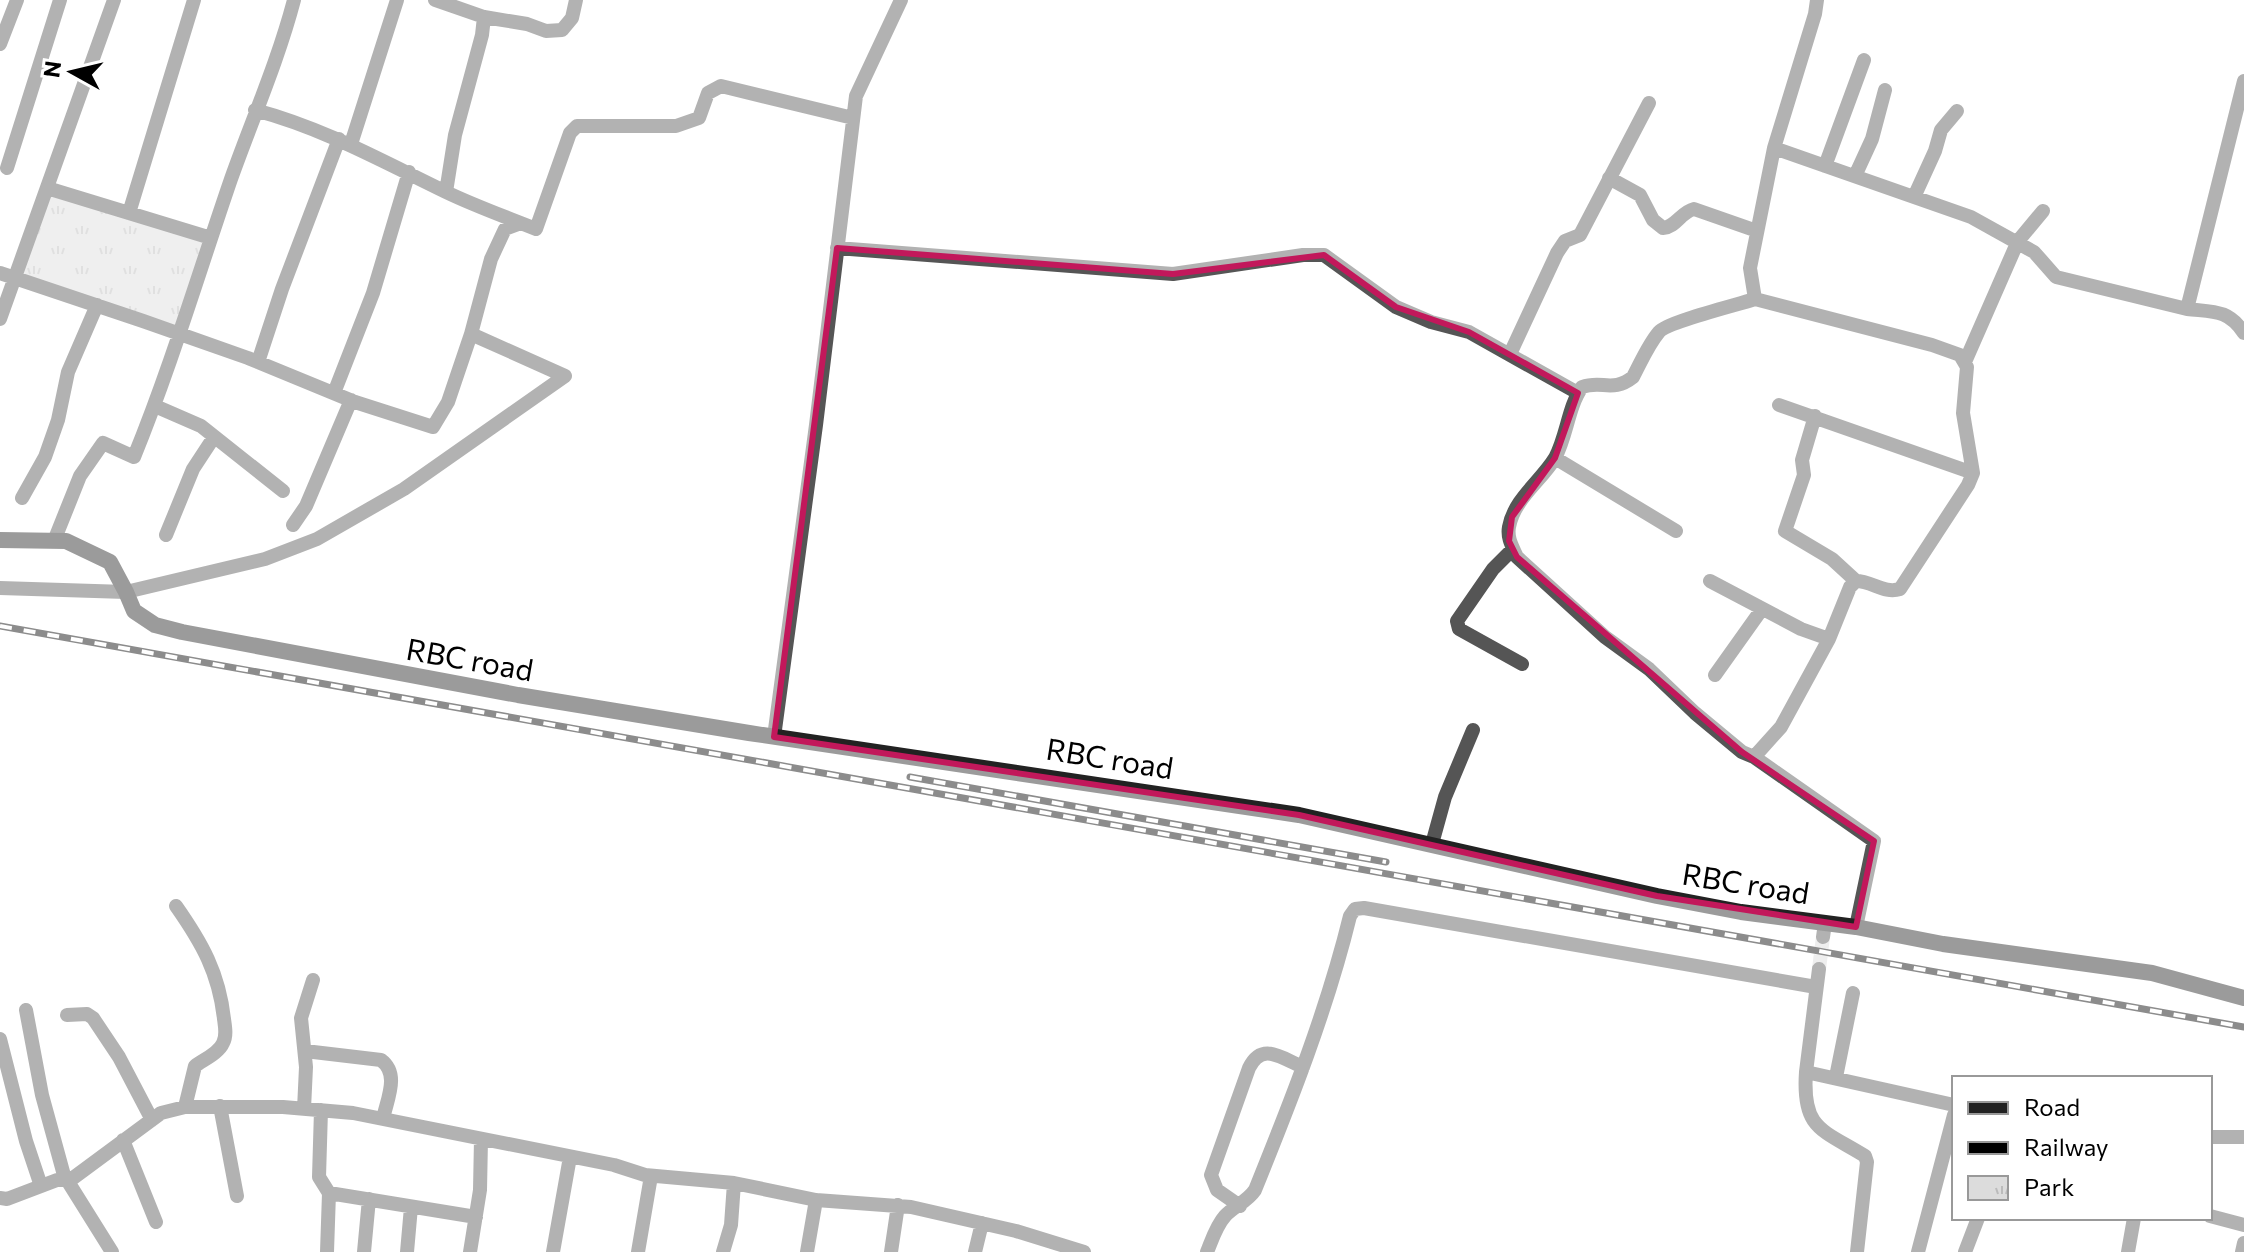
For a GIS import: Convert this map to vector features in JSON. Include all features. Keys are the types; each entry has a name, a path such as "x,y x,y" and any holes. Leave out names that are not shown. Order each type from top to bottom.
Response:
{"street":[{"path":"0,44 17,0"},
{"path":"7,168 60,0"},
{"path":"0,319 114,0"},
{"path":"129,213 194,0"},
{"path":"54,541 80,476 103,443 134,457 155,406 294,0"},
{"path":"258,362 282,289 345,142 397,0"},
{"path":"435,0 484,17 527,24 546,31 562,30 572,18 576,0"},
{"path":"774,737 856,96 901,0"},
{"path":"1755,299 1750,268 1774,148 1817,0"},
{"path":"446,192 455,135 484,17"},
{"path":"1825,166 1864,60"},
{"path":"2187,309 2244,81"},
{"path":"255,110 289,119 345,142 446,192 536,229 570,133 577,126 676,126 699,118 708,93 721,86 853,118"},
{"path":"1855,176 1872,139 1885,90"},
{"path":"1510,354 1557,253 1565,241 1580,235 1649,103"},
{"path":"1914,197 1941,130 1957,111"},
{"path":"1774,148 1971,217 2034,252 2056,277 2187,309 2222,313 2232,317 2244,333"},
{"path":"334,393 373,293 409,172"},
{"path":"1609,178 1640,195 1653,220 1663,228 1672,226 1688,210 1694,209 1757,231"},
{"path":"47,188 211,238"},
{"path":"1815,416 1802,460 1804,475 1785,531 1832,559 1856,581 1884,590 1900,589 1973,473 1963,413 1965,362 2018,241 2043,211"},
{"path":"0,273 178,333 351,400 433,427 448,402 471,334 491,259 505,229 521,223"},
{"path":"837,248 1173,274 1303,255 1324,255 1396,307 1431,322 1469,332 1578,393"},
{"path":"1856,927 1874,841 1754,757 1742,752 1649,669 1605,637 1517,557 1509,541 1508,529 1527,493 1555,458 1582,387 1589,384 1617,386 1633,377 1660,330 1673,322 1755,299 1932,345 1960,355 1965,362"},
{"path":"22,498 45,457 58,420 68,372 97,305"},
{"path":"0,588 126,592 265,559 317,539 404,489 565,376 471,334"},
{"path":"293,525 306,506 351,400"},
{"path":"1779,405 1973,473"},
{"path":"155,406 201,426 283,491"},
{"path":"166,535 193,469 214,437"},
{"path":"1555,458 1676,531"},
{"name":"RBC road","path":"0,540 66,541 110,562 134,611 155,625 182,632 518,695 774,737 1299,815 1657,896 1824,930 1856,927 1943,944 2152,973 2244,998"},
{"path":"1513,549 1493,569 1459,616 1458,625 1459,629 1522,664"},
{"path":"1710,581 1801,629 1829,639"},
{"path":"1754,757 1781,727 1829,639 1850,587 1856,581"},
{"path":"1715,675 1762,609"},
{"path":"1432,844 1445,797 1473,730"},
{"path":"176,906 212,964 225,1028 225,1042 195,1066 185,1107"},
{"path":"1207,1252 1215,1231 1227,1214 1255,1190 1303,1067 1350,916 1355,909 1523,934 1816,987"},
{"path":"1819,969 1804,1097 1808,1114 1817,1127 1865,1156 1867,1162 1857,1252"},
{"path":"304,1109 305,1051 301,1018 313,980"},
{"path":"1836,1077 1853,993"},
{"path":"26,1010 42,1095 67,1180 112,1252"},
{"path":"67,1015 87,1014 93,1018 119,1057 152,1120"},
{"path":"0,1039 22,1130 41,1186"},
{"path":"305,1051 381,1060 387,1064 391,1069 392,1082 383,1119"},
{"path":"1240,1206 1217,1190 1211,1175 1249,1068 1254,1057 1261,1052 1303,1067"},
{"path":"1806,1072 1952,1105"},
{"path":"220,1106 237,1196"},
{"path":"0,1198 7,1199 67,1180 161,1113 185,1107 220,1106 304,1109 383,1119 614,1165 651,1176 734,1183 816,1200 898,1205 982,1223 1077,1251"},
{"path":"321,1110 319,1177 329,1193 327,1252"},
{"path":"1918,1252 1952,1123"},
{"path":"2212,1137 2244,1137"},
{"path":"470,1252 480,1190 481,1139"},
{"path":"123,1140 156,1222"},
{"path":"553,1252 570,1157"},
{"path":"638,1252 651,1176"},
{"path":"723,1252 731,1225 734,1183"},
{"path":"329,1193 476,1217"},
{"path":"364,1252 369,1199"},
{"path":"807,1252 816,1200"},
{"path":"891,1252 898,1205"},
{"path":"407,1252 411,1207"},
{"path":"2212,1217 2244,1225"},
{"path":"1970,1251 1978,1220"},
{"path":"2128,1252 2134,1220"},
{"path":"975,1252 982,1223"},
{"path":"2242,1252 2244,1243"}],"highlighted area":[{"path":"837,248 1173,274 1324,255 1396,307 1469,332 1578,393 1555,458 1512,517 1509,541 1517,557 1742,752 1874,841 1856,927 1657,896 1299,815 774,737"}],"green space":[{"path":"47,188 211,238 178,333 16,279"}],"tunnel":[{"path":"1819,969 1823,937"}],"railway":[{"path":"0,626 2244,1027"},
{"path":"910,777 1386,862"}]}
